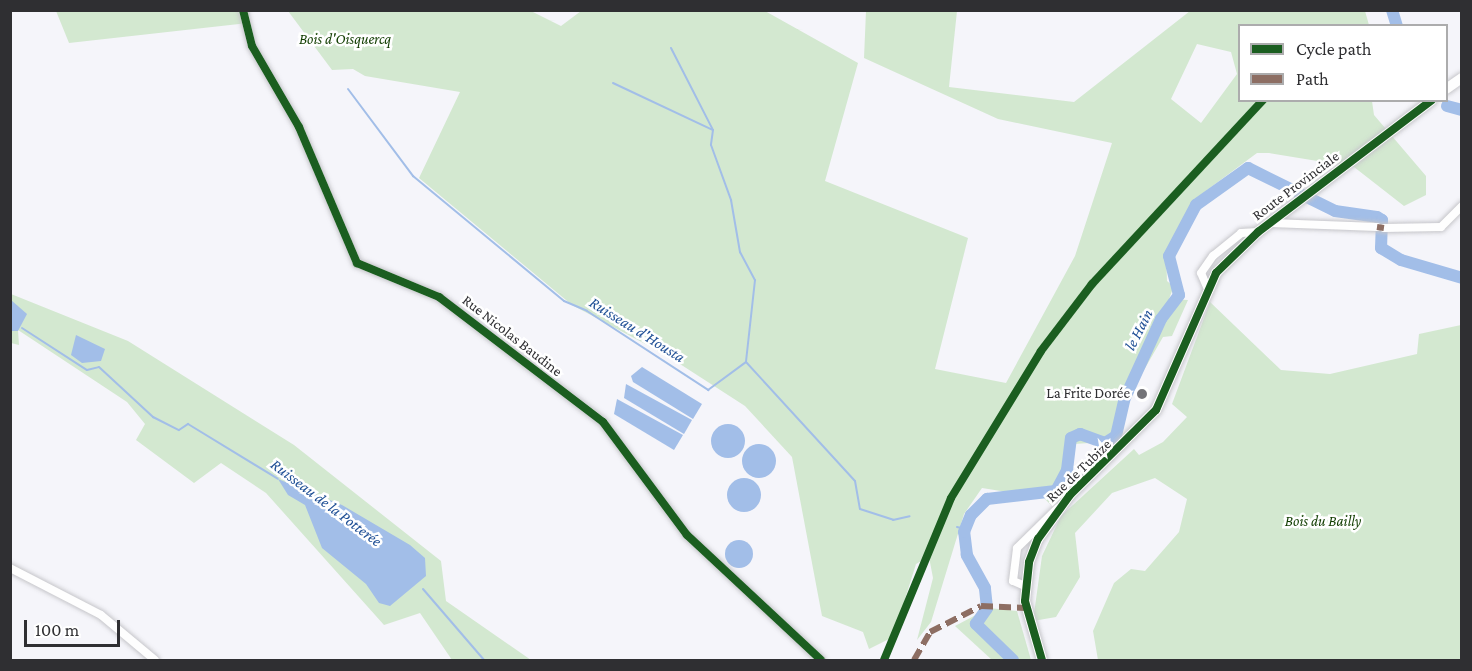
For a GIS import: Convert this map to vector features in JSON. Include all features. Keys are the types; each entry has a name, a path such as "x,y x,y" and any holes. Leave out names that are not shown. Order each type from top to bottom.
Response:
{"main road":[{"path":"1448,88 1461,78"},
{"name":"Route Provinciale","path":"1196,312 1207,287 1258,232 1429,102"},
{"name":"Rue de Tubize","path":"1042,660 1027,619 1025,586 1033,550 1060,507 1156,410 1196,312"}],"street":[{"name":"Rue Nicolas Baudine","path":"243,10 252,46 299,127 357,264 439,297 603,422 687,535 821,660"},
{"path":"1271,223 1380,228 1441,227 1461,206"},
{"name":"Rue de Tubize","path":"1025,586 1013,581 1011,574 1017,548 1060,507"},
{"path":"10,568 101,615 155,660"}],"green space":[{"path":"56,11 250,11 248,23 69,43"},
{"name":"Bois d'Oisquercq","path":"288,11 531,11 561,26 581,11 765,11 858,63 825,181 968,238 935,369 1006,383 1075,256 1112,143 998,119 864,58 866,11 957,11 949,87 1074,102 1190,11 1365,11 1369,24 1238,24 1238,102 1372,102 1374,115 1426,176 1426,195 1404,206 1354,167 1269,153 1257,153 1207,190 1166,250 1167,281 1181,293 1172,291 1169,299 1188,300 1172,336 1163,337 1129,396 1122,429 1106,442 1074,444 1069,475 1076,484 1051,505 1044,498 982,488 964,514 931,622 917,640 933,578 929,557 916,564 893,637 869,649 863,632 822,616 792,457 745,406 666,355 572,305 419,178 460,92 365,76 353,69 332,70","holes":["1197,44 1231,52 1237,74 1201,123 1171,99"]},
{"path":"11,294 128,341 294,445 441,561 446,601 531,660 452,660 420,613 384,625 266,493 221,463 194,483 136,440 145,424 127,402 18,330 19,345 11,343"},
{"name":"Bois du Bailly","path":"1210,302 1281,370 1330,374 1417,354 1419,334 1461,325 1461,660 1098,660 1093,631 1114,583 1131,569 1145,571 1179,532 1187,499 1155,478 1112,493 1075,533 1080,577 1056,617 1033,621 1042,556 1061,516 1134,449 1139,455 1163,442 1187,417 1172,404"},
{"path":"989,608 1017,611 1031,660 992,660 955,626"}],"water":[{"path":"11,300 27,314 18,331 11,331"},
{"path":"76,335 105,349 101,361 82,363 71,355"},
{"path":"642,367 702,404 693,419 633,382 631,376"},
{"path":"626,384 692,420 684,434 624,398"},
{"path":"617,399 683,435 674,450 614,414"},
{"path":"728,424 740,429 745,441 740,453 728,458 716,453 711,441 716,429"},
{"path":"759,444 771,449 776,461 771,473 759,478 747,473 742,461 747,449"},
{"path":"744,478 756,483 761,495 756,507 744,512 732,507 727,495 732,483"},
{"path":"278,479 342,505 410,545 425,558 426,576 390,606 379,603 366,584 322,548 305,505 288,495"},
{"path":"739,540 749,544 753,554 749,564 739,568 729,564 725,554 729,544"}],"waterway":[{"name":"le Hain","path":"1392,10 1396,24"},
{"path":"671,48 713,130"},
{"path":"613,83 713,130 711,145 731,200 740,252 755,280 746,362"},
{"name":"Ruisseau d'Housta","path":"348,89 413,176 564,301 587,311 708,390 746,362 855,481 860,509 893,520 910,516"},
{"name":"le Hain","path":"1447,106 1462,110"},
{"name":"le Hain","path":"1013,660 976,624 987,608 985,588 967,555 964,532 971,515 987,499 1056,491 1067,470 1071,438 1080,434 1105,443 1116,436 1124,400 1161,319 1179,295 1169,256 1196,205 1248,168 1335,211 1377,217 1382,220 1381,248 1401,260 1462,278"},
{"name":"Ruisseau de la Potterée","path":"22,328 87,370 99,367 153,417 179,430 188,424 278,479"},
{"name":"Ruisseau d'Housta","path":"957,527 965,529"},
{"name":"Ruisseau de la Potterée","path":"423,589 484,660"}],"marked path":[{"path":"1377,227 1384,228"},
{"path":"914,660 930,632 981,606 1026,608"}],"cycle path":[{"path":"243,10 252,46 299,127 357,263 439,297 603,422 687,535 821,660"},
{"path":"884,660 951,498 1041,351 1092,284 1261,102"},
{"path":"1042,660 1025,601 1029,562 1038,539 1070,495 1156,410 1216,273 1258,232 1429,102"}],"place":[{"name":"La Frite Dorée","path":"1142,394"}]}
